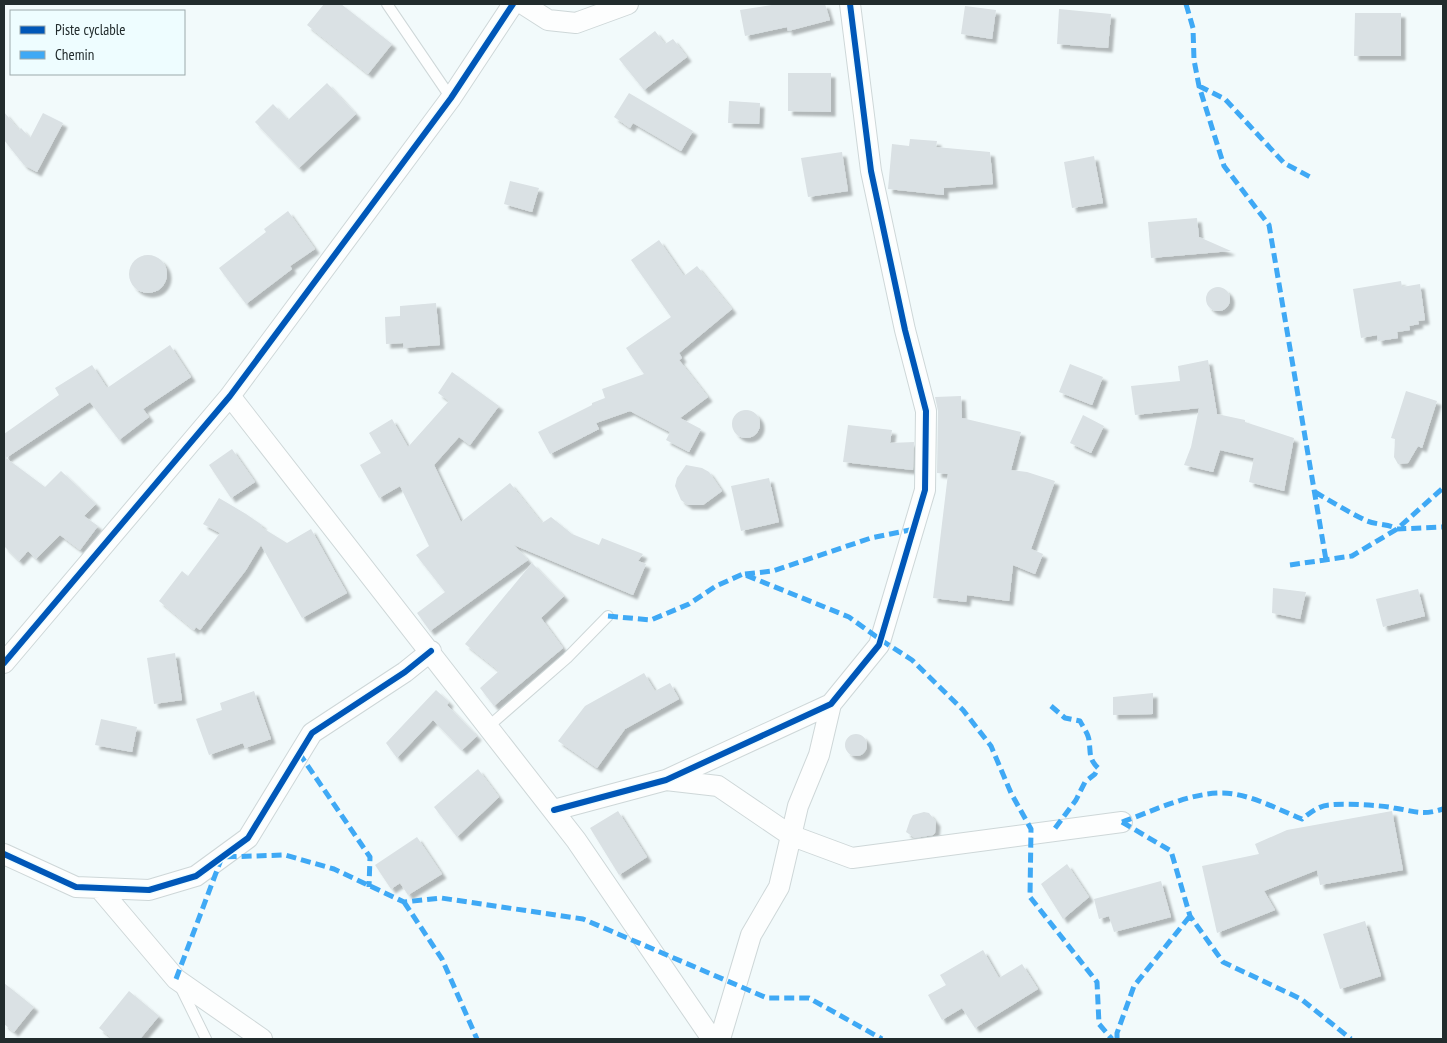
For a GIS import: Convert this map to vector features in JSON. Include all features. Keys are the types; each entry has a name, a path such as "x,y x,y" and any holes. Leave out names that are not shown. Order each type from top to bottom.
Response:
{"street":[{"path":"4,664 230,396 450,98 513,4"},
{"path":"523,4 548,20 576,23 628,4"},
{"path":"720,1039 751,935 779,887 790,834 798,806 818,754 831,704 879,645 925,490 926,411 905,330 871,172 850,4"},
{"path":"230,396 554,810 712,1039"},
{"path":"4,854 76,887 149,890 196,876 248,838 312,733 374,693 431,651"},
{"path":"554,810 666,780 831,704"},
{"path":"666,780 718,786 790,834 852,858 1122,822"},
{"path":"100,888 176,979 262,1039"}],"lane":[{"path":"388,4 450,98"},
{"path":"489,726 567,658 608,616"},
{"path":"176,979 206,1039"}],"building":[{"path":"324,4 341,4 392,44 368,74 307,25"},
{"path":"778,4 825,4 830,20 788,31 787,27 745,36 740,10"},
{"path":"965,6 996,10 992,39 961,34"},
{"path":"1059,9 1111,14 1108,48 1057,44"},
{"path":"1355,13 1401,13 1401,56 1354,56"},
{"path":"655,31 665,44 673,39 687,57 644,90 619,59"},
{"path":"788,73 831,73 831,112 788,111"},
{"path":"327,83 356,114 299,168 255,122 273,104 288,120"},
{"path":"629,93 693,131 681,151 633,123 630,128 614,117"},
{"path":"729,101 760,103 759,124 728,123"},
{"path":"4,112 19,130 21,128 30,138 43,113 63,123 37,172 24,165 4,140"},
{"path":"910,139 937,141 936,147 990,152 993,184 944,188 944,195 888,189 892,144 909,146"},
{"path":"842,152 848,191 808,197 801,158"},
{"path":"1094,156 1103,203 1072,208 1064,162"},
{"path":"510,181 539,188 532,212 504,204"},
{"path":"288,211 315,249 290,266 292,269 246,304 219,268 266,232 264,229"},
{"path":"1197,218 1199,237 1231,251 1151,258 1148,222"},
{"path":"659,240 684,276 697,266 732,309 679,353 682,358 679,360 708,397 680,418 701,429 689,452 666,440 670,432 630,411 596,423 599,429 550,454 538,432 605,398 602,389 644,374 626,348 671,317 631,260"},
{"path":"148,255 161,261 167,274 161,287 148,293 135,287 129,274 135,261"},
{"path":"1401,281 1402,287 1420,284 1425,320 1418,321 1419,324 1409,326 1410,330 1397,332 1398,338 1378,341 1377,335 1361,338 1353,289"},
{"path":"1218,287 1226,291 1230,299 1226,307 1218,311 1210,307 1206,299 1210,291"},
{"path":"436,303 440,345 404,348 403,343 386,344 385,317 400,316 400,306"},
{"path":"170,345 191,377 143,409 149,417 119,440 90,402 6,458 45,487 61,471 96,504 84,516 98,526 80,550 60,535 36,559 28,551 19,561 4,546 4,434 59,395 55,388 92,365 107,388"},
{"path":"1208,360 1217,414 1245,420 1245,422 1294,438 1284,491 1249,482 1254,458 1220,450 1213,472 1184,465 1191,447 1199,408 1135,415 1131,386 1180,381 1178,366"},
{"path":"1070,364 1103,377 1092,405 1059,392"},
{"path":"452,372 499,406 470,445 459,437 434,465 461,522 510,483 542,523 551,517 572,534 599,545 602,538 643,554 638,561 646,564 633,595 514,545 528,560 430,631 417,613 445,592 416,555 429,546 400,486 379,498 360,465 381,453 369,433 392,419 408,447 449,401 438,393"},
{"path":"1406,391 1437,401 1422,448 1418,446 1408,463 1398,464 1394,457 1395,439 1391,438"},
{"path":"961,396 962,418 1021,432 1011,470 1027,472 1055,481 1031,549 1043,554 1035,574 1013,565 1009,601 967,595 966,602 933,598 948,474 937,473 938,411 935,397"},
{"path":"746,410 756,414 760,424 756,434 746,438 736,434 732,424 736,414"},
{"path":"1083,415 1104,426 1091,453 1070,443"},
{"path":"848,425 892,430 890,443 914,442 913,470 843,462"},
{"path":"232,449 255,482 231,498 209,465"},
{"path":"686,465 702,468 709,472 722,491 703,505 688,505 681,500 675,486 677,478"},
{"path":"769,478 779,522 741,531 731,486"},
{"path":"219,498 246,514 262,525 261,527 287,543 311,529 347,593 302,618 261,545 246,570 200,630 196,627 194,630 159,601 182,571 188,576 220,533 203,524"},
{"path":"532,563 564,596 541,618 563,648 494,706 480,688 499,671 465,644"},
{"path":"1273,588 1306,592 1300,619 1272,613"},
{"path":"1418,589 1425,616 1383,627 1376,599"},
{"path":"175,653 182,700 154,704 147,658"},
{"path":"644,673 655,691 670,683 679,699 625,729 597,768 558,741 585,706"},
{"path":"436,690 449,702 447,705 477,736 462,750 433,720 397,758 386,743"},
{"path":"254,691 271,739 245,748 243,743 209,755 196,719 222,710 220,703"},
{"path":"1153,693 1153,714 1113,715 1113,697"},
{"path":"101,719 137,727 132,752 95,745"},
{"path":"856,734 864,737 867,745 864,753 856,756 848,753 845,745 848,737"},
{"path":"478,769 499,797 457,837 434,807"},
{"path":"618,811 647,857 619,875 590,828"},
{"path":"1392,811 1403,870 1320,885 1317,870 1264,891 1275,910 1217,933 1202,866 1259,854 1255,844 1287,830"},
{"path":"924,812 929,813 936,822 935,833 915,838 906,832 910,820 913,815"},
{"path":"417,837 442,874 408,895 400,883 391,889 375,865"},
{"path":"1067,864 1089,897 1063,919 1041,884"},
{"path":"1161,881 1171,917 1114,932 1109,916 1099,919 1094,899"},
{"path":"1365,921 1381,976 1340,989 1323,934"},
{"path":"983,950 999,978 1022,964 1038,989 975,1028 962,1008 942,1020 928,995 946,985 940,975"},
{"path":"4,983 34,1007 14,1032 4,1024"},
{"path":"129,991 159,1016 140,1039 113,1039 99,1028"}],"marked path":[{"path":"1186,4 1193,28 1194,60 1199,86 1224,166 1269,225 1326,560"},
{"path":"1199,86 1225,99 1284,163 1312,178"},
{"path":"1290,565 1352,556 1397,529 1443,488"},
{"path":"1315,492 1367,521 1397,529 1443,527"},
{"path":"745,574 773,571 871,538 915,529"},
{"path":"608,616 651,620 689,604 716,586 743,574 849,617 912,660 963,710 991,746 1011,793 1031,829 1030,897 1097,982 1099,1024 1112,1039"},
{"path":"1051,706 1065,718 1080,721 1088,736 1091,758 1098,768 1095,774 1085,782 1076,800 1053,831"},
{"path":"299,753 370,857 369,887"},
{"path":"1122,822 1184,799 1222,793 1252,799 1302,819 1318,808 1335,804 1380,806 1423,813 1443,809"},
{"path":"1122,822 1171,851 1190,916 1223,962 1301,999 1351,1039"},
{"path":"176,979 222,857 285,855 334,869 404,902 441,898 583,919 767,998 809,998 882,1039"},
{"path":"404,902 442,959 477,1039"},
{"path":"1117,1039 1117,1033 1134,986 1190,916"}],"cycle path":[{"path":"4,663 230,396 451,98 513,4"},
{"path":"554,810 666,780 831,704 879,645 925,490 926,411 905,330 871,171 850,4"},
{"path":"4,854 76,887 149,890 196,876 248,838 312,733 405,672 431,651"}]}
